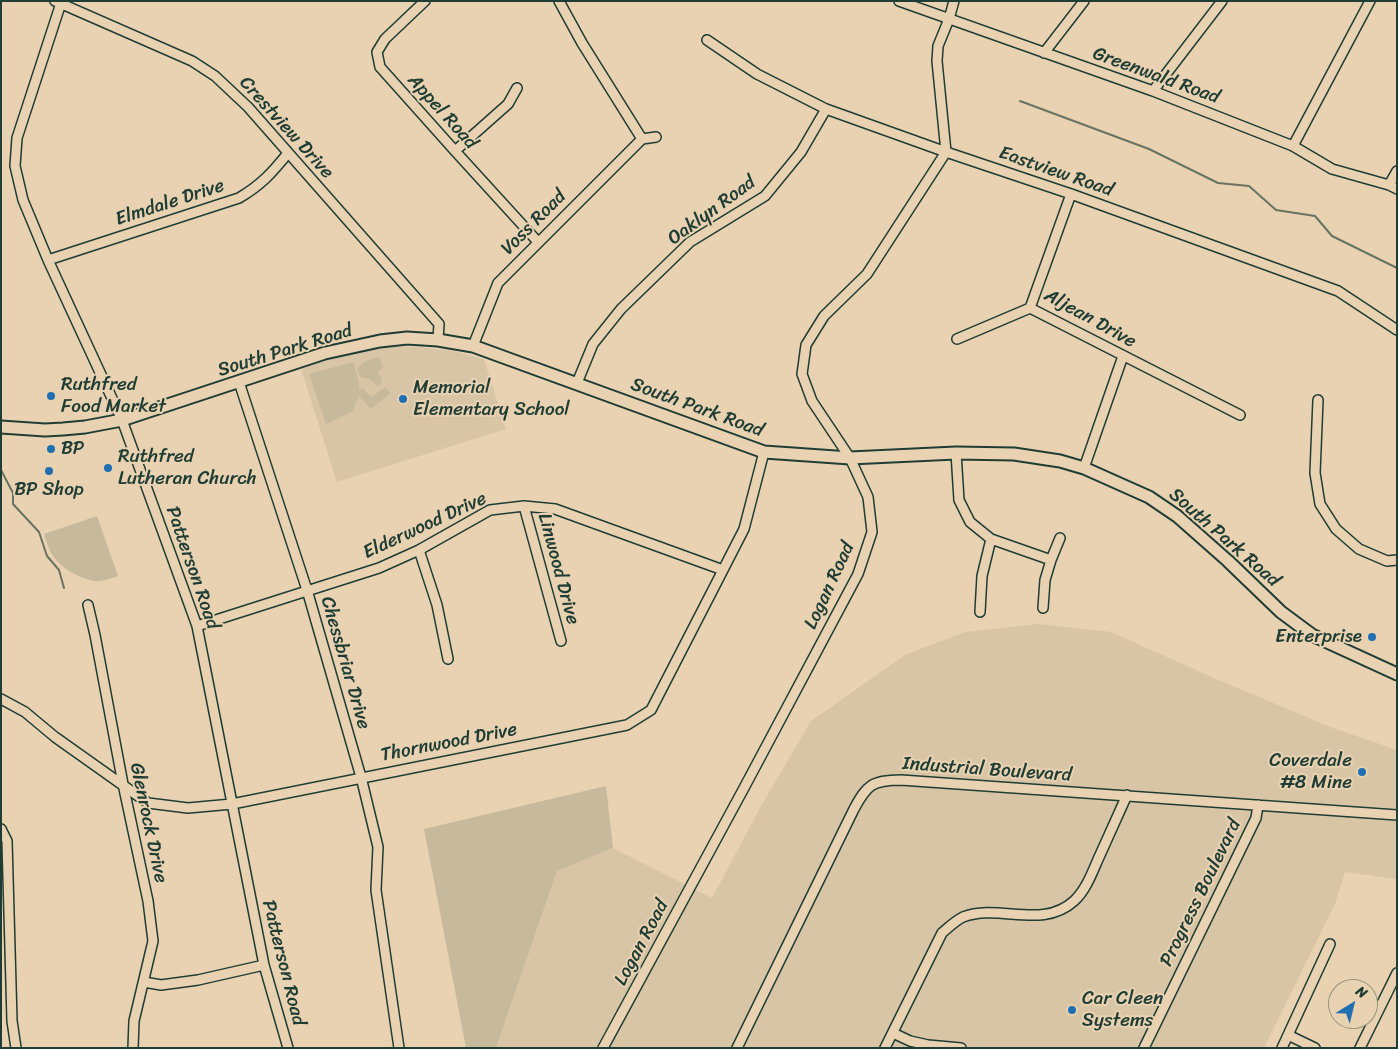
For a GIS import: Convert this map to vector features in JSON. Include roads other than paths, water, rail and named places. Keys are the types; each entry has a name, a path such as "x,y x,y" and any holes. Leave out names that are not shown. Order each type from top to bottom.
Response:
{"main road":[{"name":"South Park Road","path":"1,427 62,430 122,420 325,353 380,341 407,338 438,340 473,346 764,452 850,458 1014,454 1060,461 1084,468 1149,497 1177,516 1228,561 1281,612 1312,634 1397,674"}],"street":[{"name":"Appel Road","path":"426,1 386,39 378,52 380,67 538,242"},
{"path":"559,1 585,48 642,139 656,137"},
{"name":"Greenwald Road","path":"899,1 1153,91 1293,146 1332,169 1393,187"},
{"path":"946,152 937,61 938,46 954,1"},
{"path":"1044,53 1084,1"},
{"path":"1153,91 1222,1"},
{"path":"1293,146 1370,1"},
{"name":"Crestview Drive","path":"58,2 192,61 215,76 248,107 439,324 438,340"},
{"name":"Patterson Road","path":"58,2 17,138 15,166 23,200 48,260 122,420 197,626 264,964 288,1048"},
{"name":"Eastview Road","path":"707,40 758,74 826,109 1071,194 1338,291 1397,330"},
{"path":"454,151 508,104 516,88"},
{"name":"Oaklyn Road","path":"577,383 592,344 621,309 690,242 765,196 801,152 826,109"},
{"name":"Voss Road","path":"473,346 498,283 642,139"},
{"name":"Logan Road","path":"603,1048 749,780 858,574 872,532 868,497 850,458 812,401 802,374 806,345 824,316 867,274 946,152"},
{"name":"Elmdale Drive","path":"48,260 238,198 254,189 268,177 288,153"},
{"path":"1393,187 1397,171"},
{"name":"Aljean Drive","path":"1071,194 1030,308 1240,415"},
{"path":"957,339 1030,308"},
{"path":"1084,468 1123,356"},
{"name":"Chessbriar Drive","path":"239,382 307,590 362,777 378,847 376,890 399,1048"},
{"path":"1318,400 1315,473 1320,504 1336,529 1360,549 1387,561 1397,560"},
{"name":"Thornwood Drive","path":"1,698 25,712 55,737 148,803 188,808 232,804 627,725 651,710 744,529 764,452"},
{"path":"956,454 959,500 970,522 991,538 1051,560"},
{"name":"Elderwood Drive","path":"197,626 379,568 419,550 490,510 524,506 554,509 723,570"},
{"name":"Linwood Drive","path":"524,506 561,640"},
{"path":"980,612 982,576 991,538"},
{"path":"1043,608 1045,580 1060,538"},
{"path":"419,550 437,605 448,659"},
{"name":"Glenrock Drive","path":"88,605 148,900 153,941 134,1021 133,1048"},
{"name":"Industrial Boulevard","path":"737,1048 862,793 880,781 901,780 1397,815"},
{"path":"886,1048 942,933 951,924 976,914 1033,916 1054,913 1066,907 1082,892 1088,881 1127,795"},
{"name":"Progress Boulevard","path":"1144,1048 1256,818 1258,805"},
{"path":"1,829 7,840 12,1021 16,1048"},
{"path":"1282,1048 1330,944"},
{"path":"144,982 161,985 198,980 264,964"},
{"path":"1360,1048 1393,989 1397,973"},
{"path":"893,1033 910,1041 928,1045 961,1048"},
{"path":"1288,1035 1315,1048"}],"waterway":[{"path":"1020,101 1149,149 1218,183 1249,186 1276,210 1315,216 1332,236 1397,268"},
{"path":"1,470 13,493 13,504 39,532 47,556 59,570 64,588"}],"place":[{"name":"Ruthfred Food Market","path":"51,396"},
{"name":"Memorial Elementary School","path":"403,399"},
{"name":"BP","path":"51,449"},
{"name":"Ruthfred Lutheran Church","path":"108,468"},
{"name":"BP Shop","path":"49,471"},
{"name":"Enterprise","path":"1372,637"},
{"name":"Coverdale #8 Mine","path":"1362,772"},
{"name":"Car Cleen Systems","path":"1072,1010"}]}
